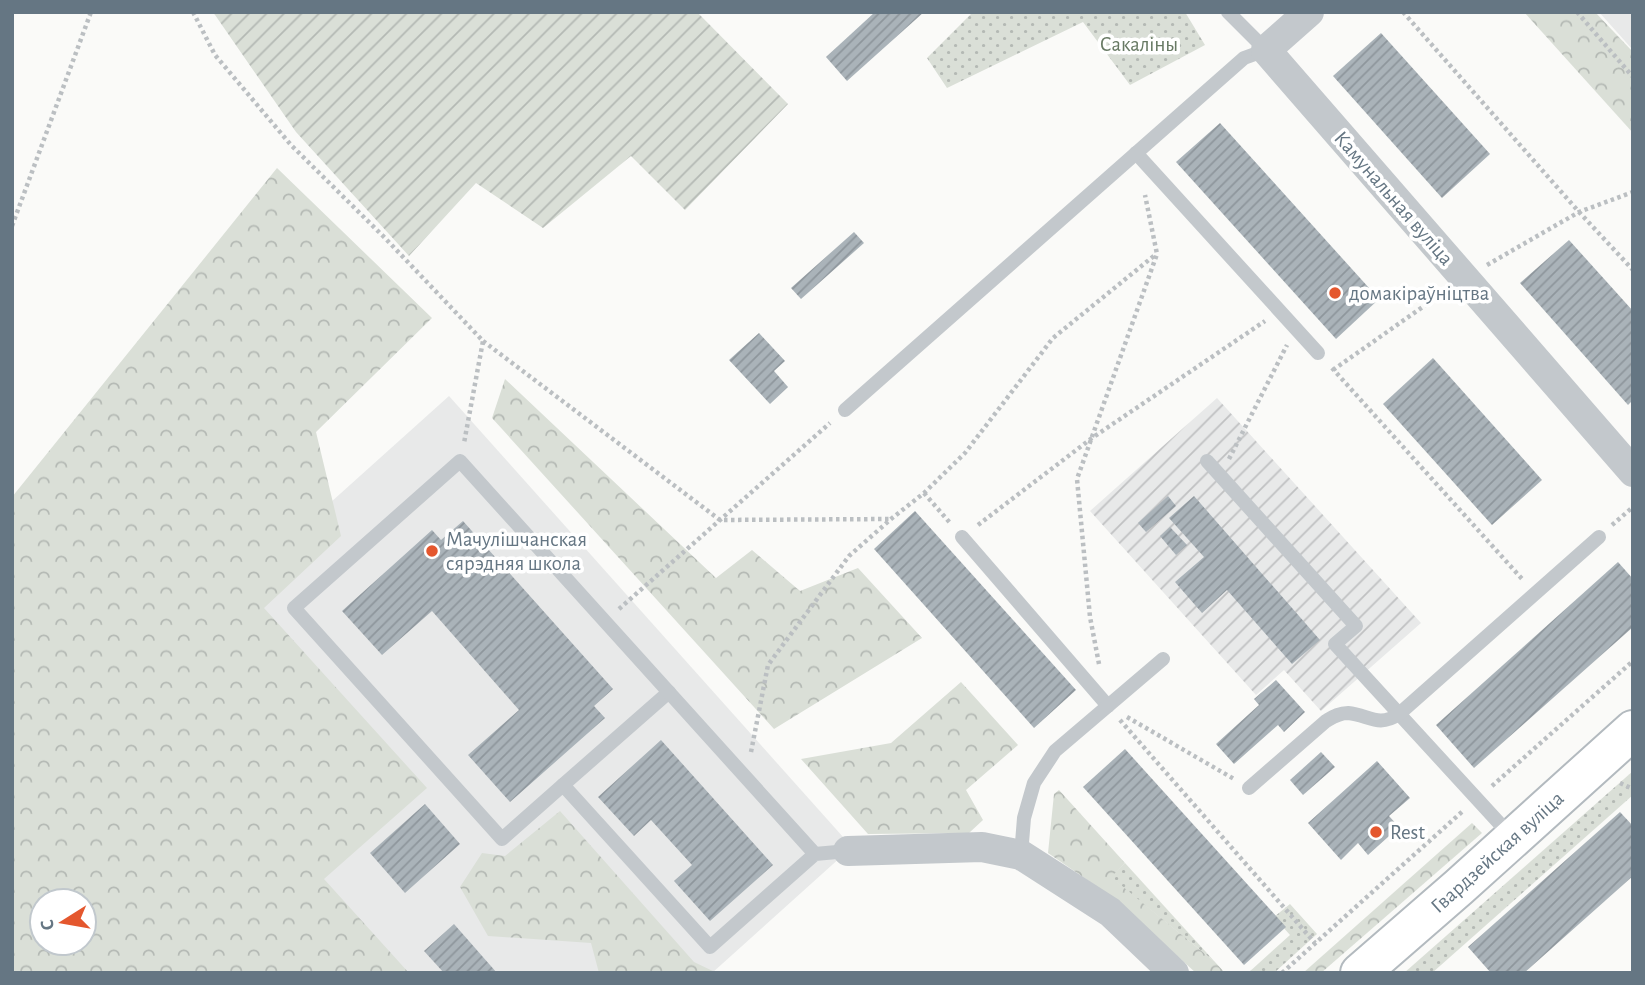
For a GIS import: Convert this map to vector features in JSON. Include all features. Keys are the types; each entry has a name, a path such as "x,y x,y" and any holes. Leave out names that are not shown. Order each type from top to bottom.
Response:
{"street":[{"path":"1266,50 1309,12"},
{"name":"Камунальная вуліца","path":"1266,50 1633,472"},
{"name":"Гвардзейская вуліца","path":"1361,972 1633,730"},
{"path":"848,851 982,847 1021,855 1110,912 1174,973"}],"lane":[{"path":"845,410 1244,58 1266,50 1228,12"},
{"path":"1136,153 1318,353"},
{"path":"669,692 502,839 294,608 460,461 606,622 815,854"},
{"path":"1207,461 1356,626 1335,644 1512,838"},
{"path":"961,537 1108,706"},
{"path":"1249,788 1336,715 1348,713 1378,721 1390,720 1399,714 1599,537"},
{"path":"1021,855 1024,818 1034,783 1055,751 1163,659"},
{"path":"563,785 710,947 815,854 848,851"}],"path":[{"path":"12,226 91,12"},
{"path":"193,12 215,55 291,145 483,341 720,520 891,519"},
{"path":"1403,12 1633,270"},
{"path":"1577,12 1633,77"},
{"path":"1136,153 1157,254 1077,479 1090,617 1108,706 1315,943"},
{"path":"1579,212 1633,192"},
{"path":"746,777 768,665 849,556 924,493 965,453 1053,338 1157,254"},
{"path":"924,493 961,537 1092,438 1280,311"},
{"path":"1220,476 1295,328"},
{"path":"460,461 483,341"},
{"path":"1318,353 1535,594"},
{"path":"606,622 845,410"},
{"path":"1599,537 1633,507"},
{"path":"1282,973 1633,661"},
{"path":"1108,706 1249,788"}],"shaded area":[{"path":"1599,12 1633,12 1633,50"},
{"name":"Мачулішчанская сярэдняя школа","path":"449,396 852,847 712,973 343,973 104,706"},
{"path":"1217,398 1421,623 1321,711 1284,670 1256,695 1090,511"}],"green space":[{"path":"213,12 697,12 788,104 685,210 631,156 543,228 476,183 409,256 296,132"},
{"name":"Сакаліны","path":"973,12 1185,12 1205,45 1130,85 1083,22 947,88 927,58"},
{"path":"1524,12 1595,12 1633,52 1633,133"},
{"path":"277,168 432,318 316,432 341,536 264,608 427,788 324,879 409,973 12,973 12,497"},
{"path":"505,379 716,578 752,550 800,591 858,568 922,638 774,729 492,418"},
{"path":"961,682 1018,745 966,790 983,820 969,833 868,834 801,759 891,743"},
{"path":"1633,771 1633,795 1432,973 1404,973"},
{"path":"1059,790 1125,863 1111,877 1225,973 1196,973 1112,897 1048,853 1054,794"},
{"path":"560,811 694,962 717,973 599,973 591,943 488,936 460,887 482,853 505,856"},
{"path":"1472,823 1482,833 1321,973 1303,973"},
{"path":"1125,863 1215,962 1110,877"},
{"path":"1290,904 1317,934 1274,973 1248,973 1290,935 1274,917"}],"building":[{"path":"875,12 924,12 847,81 826,57"},
{"path":"1381,33 1490,154 1442,198 1333,76"},
{"path":"1220,123 1379,299 1336,339 1176,162"},
{"path":"854,232 864,243 801,299 791,288"},
{"path":"1569,240 1633,311 1633,400 1628,405 1520,283"},
{"path":"759,333 785,361 774,371 788,387 770,404 729,360"},
{"path":"1433,358 1542,480 1492,525 1383,404"},
{"path":"1168,496 1176,506 1146,532 1138,523"},
{"path":"1194,496 1320,640 1292,664 1227,590 1202,613 1175,582 1204,557 1169,518"},
{"path":"915,511 1076,690 1034,728 874,549"},
{"path":"463,521 613,689 594,706 605,718 510,802 468,755 519,710 432,611 382,655 342,611 432,530 441,540"},
{"path":"1170,527 1187,545 1176,555 1160,536"},
{"path":"1618,562 1633,579 1633,627 1474,768 1436,725"},
{"path":"1276,680 1305,712 1284,732 1278,725 1234,764 1216,744 1259,705 1254,699"},
{"path":"661,740 773,865 710,921 674,881 692,865 651,820 634,836 598,797"},
{"path":"1125,749 1286,927 1244,965 1083,787"},
{"path":"1321,752 1335,767 1303,795 1290,780"},
{"path":"1377,761 1410,798 1389,816 1399,827 1368,855 1358,843 1341,860 1308,823"},
{"path":"425,804 460,844 405,893 370,853"},
{"path":"1620,812 1633,826 1633,876 1524,973 1491,973 1468,947"},
{"path":"454,924 497,973 444,973 424,951"}],"place":[{"name":"домакіраўніцтва","path":"1335,293"},
{"name":"Мачулішчанская сярэдняя школа","path":"432,551"},
{"name":"Rest","path":"1376,832"}]}
